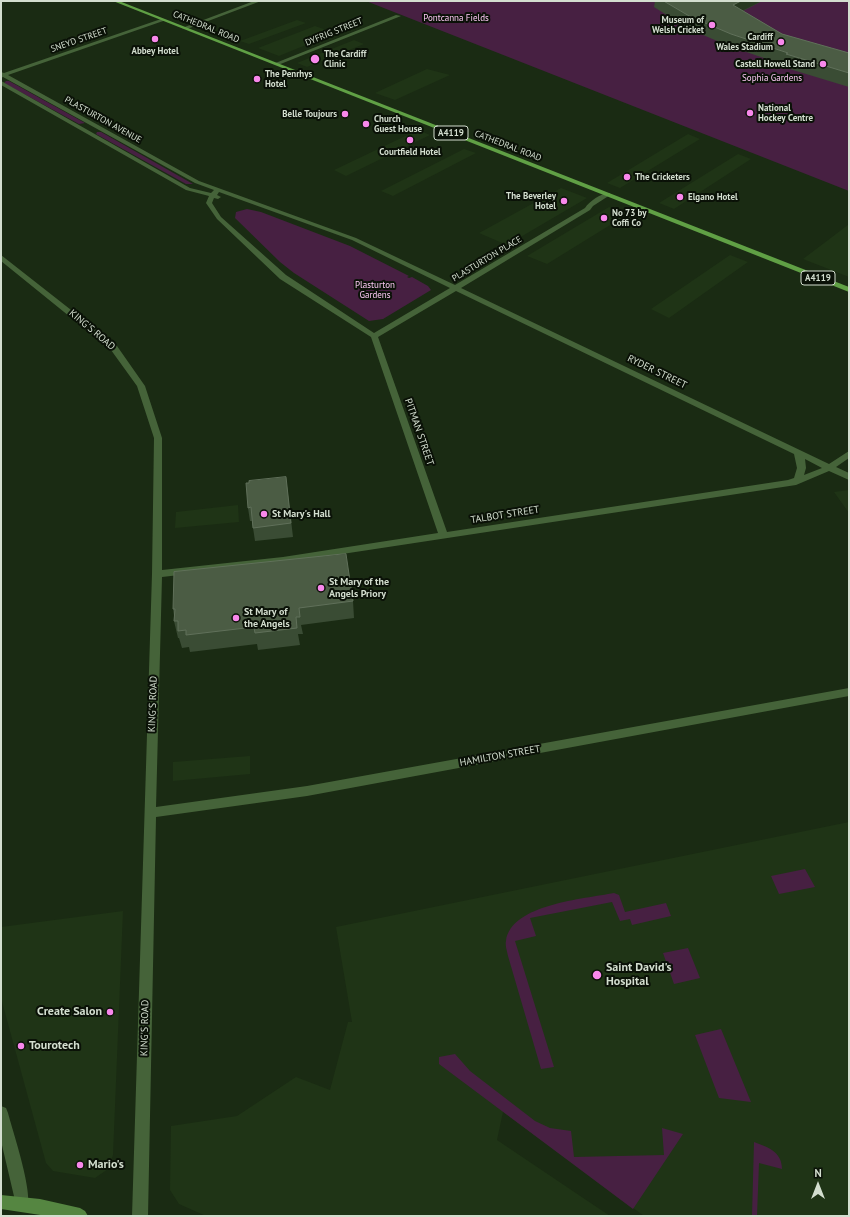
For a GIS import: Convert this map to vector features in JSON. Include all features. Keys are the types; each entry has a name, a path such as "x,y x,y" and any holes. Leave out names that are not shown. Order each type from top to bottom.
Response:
{"main road":[{"name":"CATHEDRAL ROAD","path":"115,1 849,290"}],"street":[{"path":"184,28 259,1"},
{"name":"DYFRIG STREET","path":"276,64 398,16"},
{"name":"SNEYD STREET","path":"2,75 163,20"},
{"name":"PLASTURTON AVENUE","path":"2,75 197,182 218,190"},
{"name":"PLASTURTON AVENUE","path":"1,83 185,187 212,196"},
{"path":"374,336 283,277 214,212 209,203 212,196 218,190 354,239 455,288"},
{"name":"PLASTURTON PLACE","path":"374,336 588,209 590,205 608,194"},
{"path":"212,196 255,204"},
{"name":"KING'S ROAD","path":"1,258 114,348 141,386 158,438 157,574 140,1216"},
{"name":"RYDER STREET","path":"455,288 849,477"},
{"name":"PITMAN STREET","path":"374,336 444,535"},
{"path":"796,482 801,476 802,468 798,452"},
{"name":"TALBOT STREET","path":"157,574 283,560 796,482 815,476 849,454"},
{"name":"HAMILTON STREET","path":"150,814 280,795 849,692"},
{"path":"1,1114 18,1179 22,1204"},
{"path":"1,1202 40,1207 80,1216"}],"shaded area":[{"path":"297,20 306,23 249,44 240,41"},
{"path":"315,26 335,33 279,56 258,48"},
{"path":"354,40 364,44 307,67 297,63"},
{"path":"427,69 450,75 395,100 375,93"},
{"path":"418,130 430,135 346,176 334,170"},
{"path":"688,134 700,139 620,188 607,183"},
{"path":"464,149 476,153 393,196 381,191"},
{"path":"738,154 751,159 674,209 659,203"},
{"path":"561,188 587,198 507,245 479,233"},
{"path":"609,207 628,214 547,264 527,256"},
{"path":"849,224 849,277 803,259 840,231"},
{"path":"730,255 748,262 669,318 651,309"},
{"path":"849,490 849,513 834,492"},
{"path":"238,505 239,522 175,528 176,512"},
{"path":"250,756 250,774 173,781 173,762"},
{"name":"Saint David's Hospital","path":"849,822 849,1216 644,1216 503,1112 497,1140 610,1216 206,1216 179,1204 170,1190 171,1126 237,1116 296,1077 330,1090 348,1022 352,1022 336,927"},
{"path":"123,911 113,1155 108,1169 95,1178 53,1171 46,1163 1,998 1,927"}],"green space":[{"name":"Sophia Gardens","path":"366,1 849,1 849,191"},
{"path":"9,81 85,123 79,124 4,83"},
{"path":"97,132 101,132 193,184 186,184 96,134"},
{"name":"Plasturton Gardens","path":"247,209 261,212 350,246 409,276 407,277 409,278 412,277 428,286 431,290 383,319 369,321 294,273 280,262 235,218 236,212"},
{"path":"805,869 815,887 779,894 771,876"},
{"path":"614,893 619,895 625,912 666,903 671,916 632,925 630,919 620,921 612,902 530,918 536,936 515,941 554,1067 541,1069 508,956 506,941 511,929 521,919 534,911 568,901"},
{"path":"688,948 700,978 674,984 663,953"},
{"path":"721,1029 751,1102 719,1098 695,1035"},
{"path":"455,1054 470,1071 535,1121 550,1128 571,1131 574,1157 664,1155 662,1128 683,1134 633,1209 439,1064 439,1057"},
{"path":"754,1142 769,1148 777,1154 780,1158 782,1169 759,1163 757,1216 752,1216"}],"building":[{"path":"664,1 741,1 733,5 782,34 849,53 849,73 786,54 788,53 731,34 691,17"},
{"name":"St Mary's Hall","path":"286,477 291,523 253,528 251,507 248,508 246,483 249,483 249,481"},
{"path":"346,554 353,601 299,608 300,617 296,617 297,628 255,633 254,627 186,635 186,630 178,631 178,621 174,621 175,609 173,609 174,572"}],"place":[{"name":"Museum of Welsh Cricket","path":"712,25"},
{"name":"Abbey Hotel","path":"155,39"},
{"name":"Cardiff Wales Stadium","path":"781,42"},
{"name":"The Cardiff Clinic","path":"315,59"},
{"name":"Castell Howell Stand","path":"823,64"},
{"name":"The Penrhys Hotel","path":"257,79"},
{"name":"National Hockey Centre","path":"750,113"},
{"name":"Belle Toujours","path":"345,114"},
{"name":"Church Guest House","path":"366,124"},
{"name":"Courtfield Hotel","path":"410,140"},
{"name":"The Cricketers","path":"627,177"},
{"name":"Elgano Hotel","path":"680,197"},
{"name":"The Beverley Hotel","path":"564,201"},
{"name":"No 73 by Coffi Co","path":"604,218"},
{"name":"St Mary's Hall","path":"264,514"},
{"name":"St Mary of the Angels Priory","path":"321,588"},
{"name":"St Mary of the Angels","path":"236,618"},
{"name":"Saint David's Hospital","path":"597,975"},
{"name":"Create Salon","path":"110,1012"},
{"name":"Tourotech","path":"21,1046"},
{"name":"Mario's","path":"80,1165"}],"park label":[{"name":"Pontcanna Fields","path":"456,18"}]}
